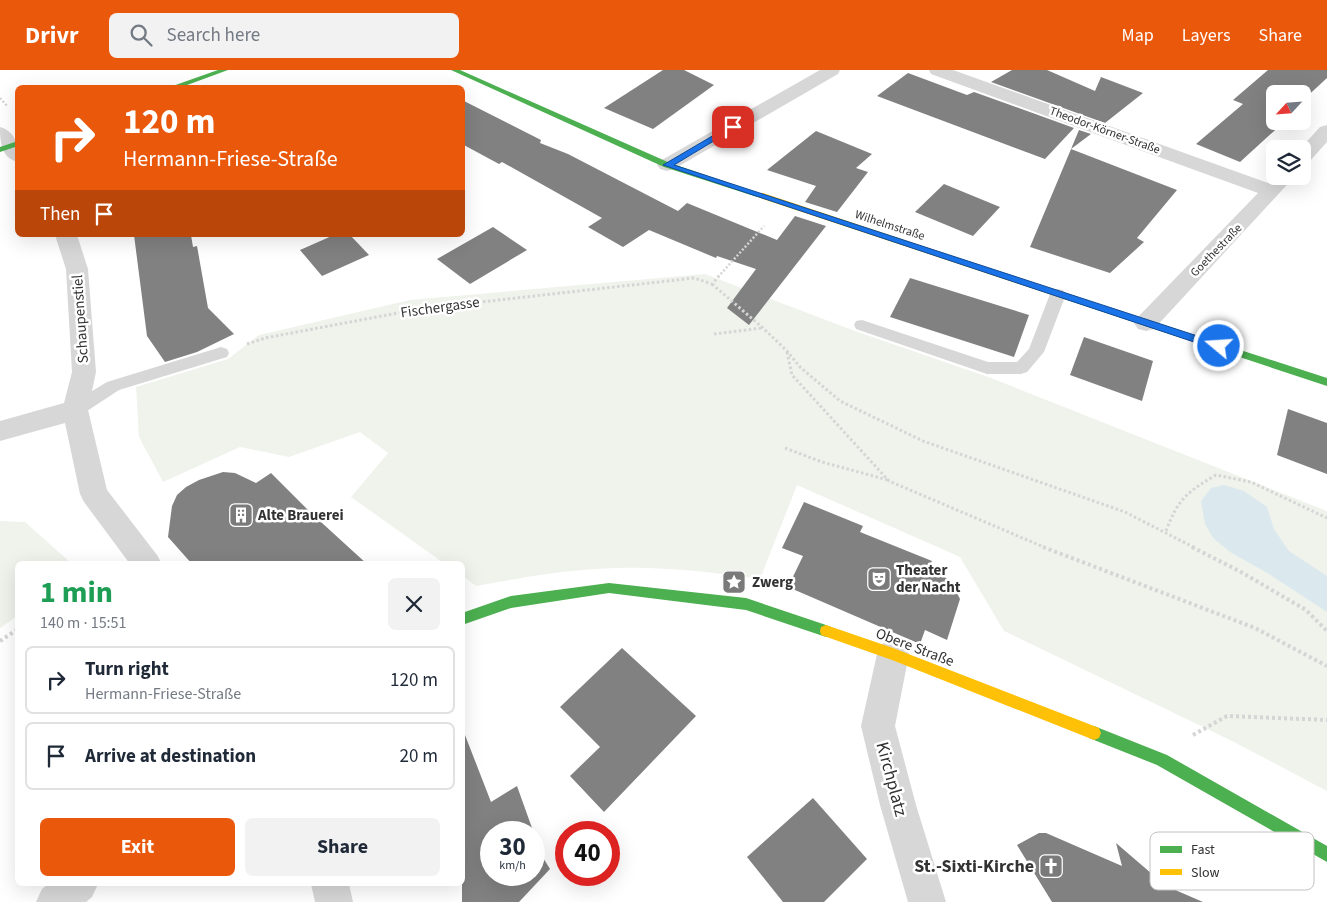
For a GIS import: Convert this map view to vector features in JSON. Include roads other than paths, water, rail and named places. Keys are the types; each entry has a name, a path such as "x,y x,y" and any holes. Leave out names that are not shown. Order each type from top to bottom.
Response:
{"street":[{"path":"179,85 225,70"},
{"name":"Wilhelmstraße","path":"454,70 667,165 1327,382"},
{"path":"667,165 832,70"},
{"name":"Theodor-Körner-Straße","path":"937,70 1266,180"},
{"path":"1311,148 1327,131"},
{"name":"Goethestraße","path":"1146,323 1278,185"},
{"name":"Schaupenstiel","path":"67,237 77,269 84,372 75,410 94,494 145,561"},
{"path":"0,431 75,410"},
{"name":"Obere Straße","path":"465,619 512,602 609,588 746,604 893,654 1162,760 1288,832"},
{"name":"Kirchplatz","path":"893,654 878,726 898,805 927,902"},
{"name":"Obere Straße","path":"1314,847 1327,854"},
{"path":"55,902 76,886"},
{"path":"330,886 334,902"}],"lane":[{"path":"862,325 987,368 1022,368 1036,352 1058,294"},
{"path":"75,410 113,386 220,353"}],"place":[{"name":"Alte Brauerei","path":"241,515"},
{"name":"Theater der Nacht","path":"879,579"},
{"name":"Zwerg","path":"734,582"},
{"name":"St.-Sixti-Kirche","path":"1051,866"}]}
